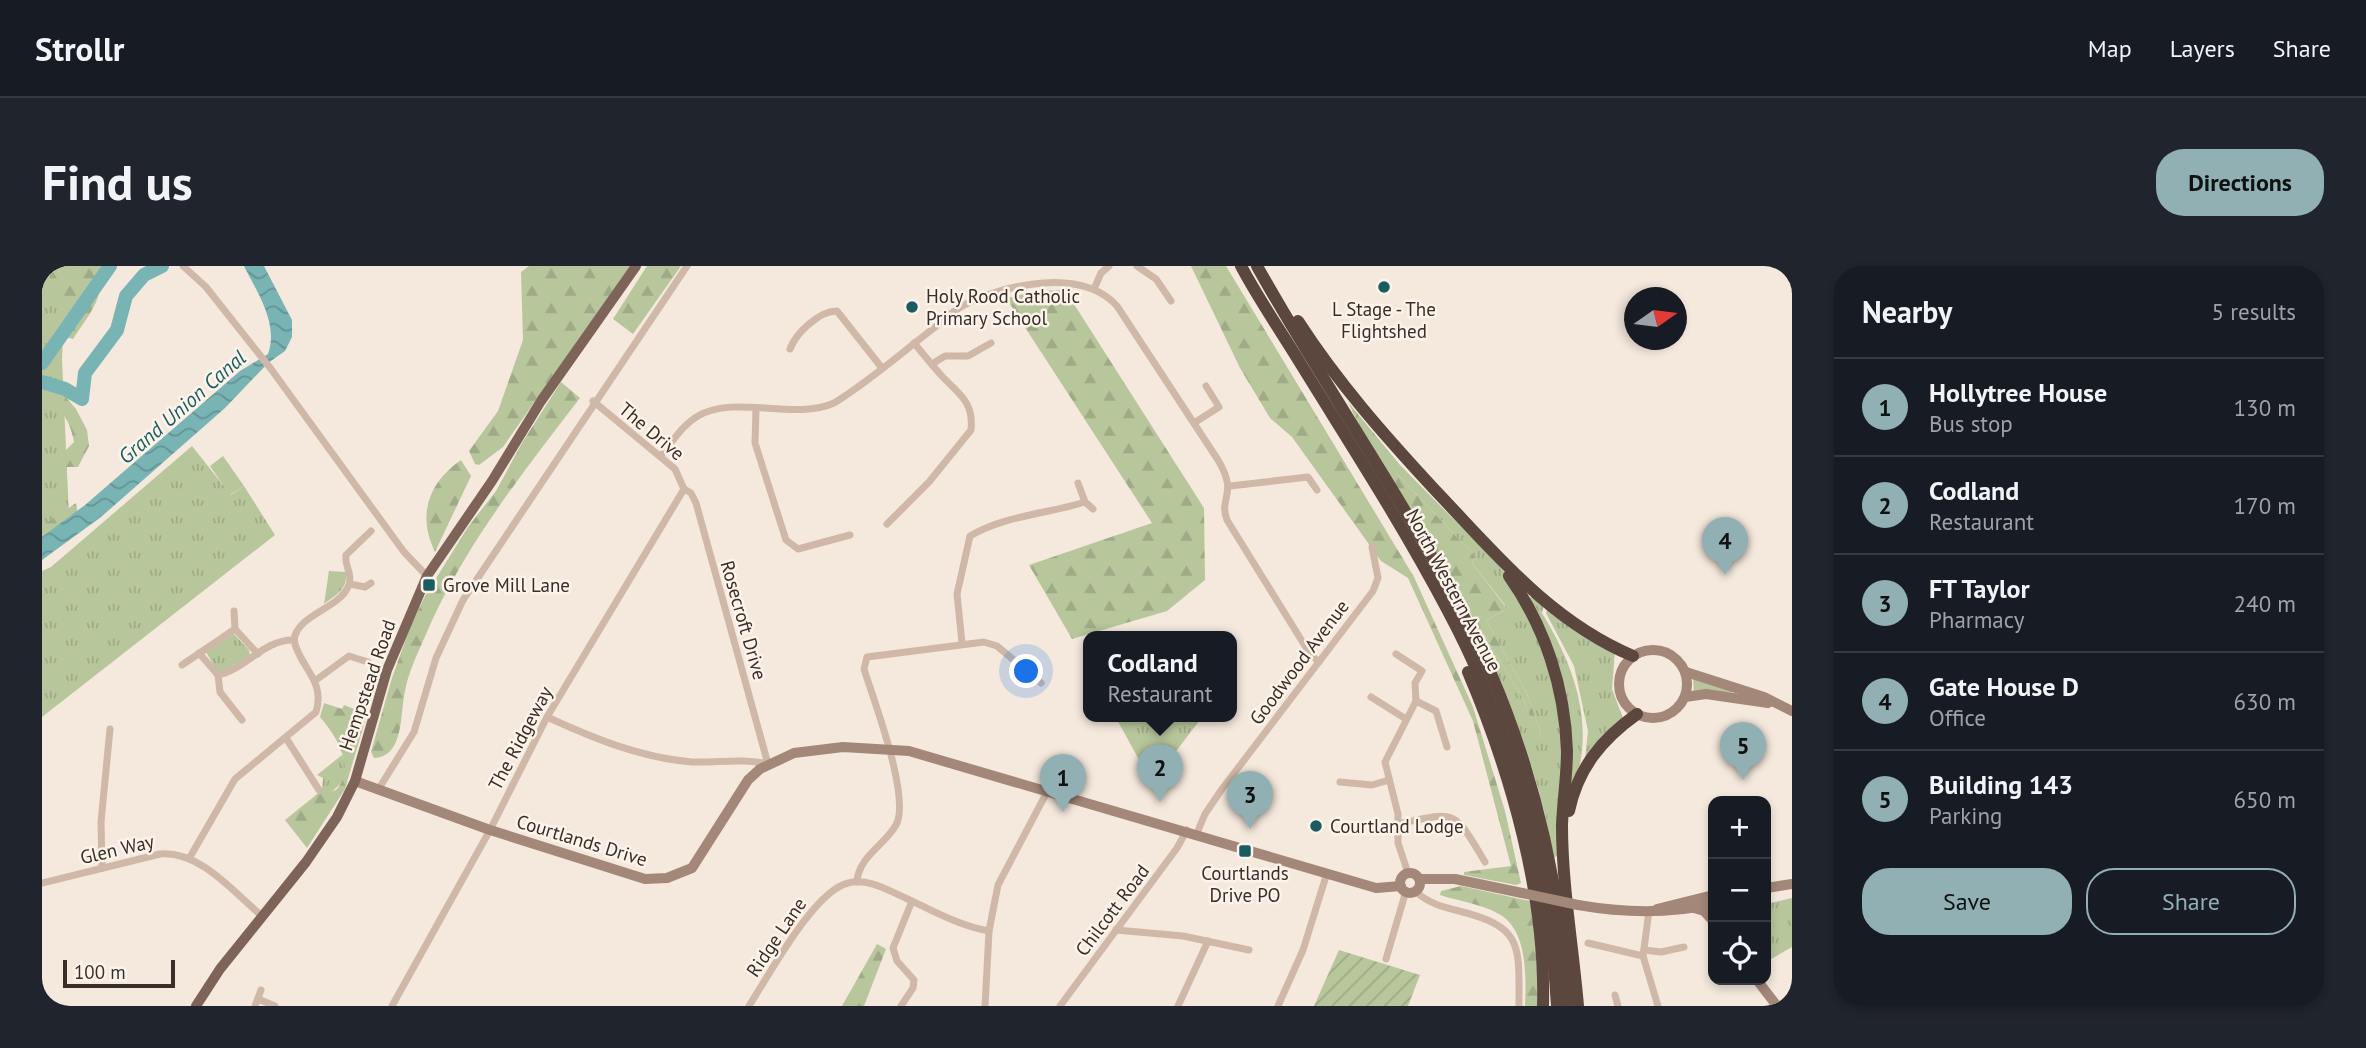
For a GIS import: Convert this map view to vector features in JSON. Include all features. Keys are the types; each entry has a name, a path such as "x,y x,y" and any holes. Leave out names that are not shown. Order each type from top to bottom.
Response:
{"highway":[{"name":"North Western Avenue","path":"1241,266 1414,550 1449,612 1483,684 1521,791 1545,897 1557,1006"},
{"name":"North Western Avenue","path":"1256,266 1439,572 1492,678 1519,750 1543,833 1560,924 1567,1006"},
{"path":"1264,266 1324,362 1358,405 1479,537 1563,618 1604,643 1633,656"},
{"path":"1479,537 1526,602 1555,672 1566,726 1564,856 1578,1006"},
{"path":"1414,550 1482,704 1511,793 1539,926 1542,1006"},
{"path":"1564,856 1573,796 1587,763 1600,745 1637,714"}],"main road":[{"name":"Hempstead Road","path":"196,1006 220,969 322,841 355,780 387,670 427,576 492,481 541,401 636,266"}],"street":[{"path":"183,266 206,287 257,351 404,552 427,576"},
{"path":"378,790 414,733 436,659 463,600 593,401 687,266"},
{"path":"1094,289 1101,273 1109,266"},
{"path":"1137,266 1156,279 1171,301"},
{"path":"660,457 690,421 715,410 810,409 828,406 963,306 999,293 1040,285 1066,284 1094,289 1117,306 1225,471 1230,486 1224,511 1230,527 1311,654 1319,662"},
{"path":"790,349 794,336 826,313 837,312 882,368"},
{"path":"932,364 945,356 968,356 991,343"},
{"path":"887,524 929,482 971,430 972,420 968,404 957,387 914,344"},
{"path":"1194,423 1219,407 1206,386"},
{"name":"The Drive","path":"593,401 679,474 684,489"},
{"path":"756,409 757,450 786,540 798,549 850,535"},
{"path":"1230,486 1308,477 1317,490"},
{"path":"1078,482 1085,502 1093,509"},
{"name":"The Ridgeway","path":"392,1006 490,830 547,717 684,489"},
{"name":"Rosecroft Drive","path":"684,489 691,493 695,503 768,764"},
{"path":"962,643 957,594 970,536 1031,513 1052,512 1085,502"},
{"path":"261,916 190,857 231,785 316,712 316,680 294,640 297,630 343,594 350,584 346,555 371,531"},
{"name":"Goodwood Avenue","path":"1192,832 1378,579 1372,547"},
{"path":"350,584 365,587 371,583"},
{"path":"234,611 235,629"},
{"path":"235,629 242,633 258,654"},
{"path":"182,665 235,629"},
{"path":"218,675 229,672 277,641 294,640"},
{"path":"989,931 968,926 875,885 858,881 860,867 895,827 899,818 900,785 864,669 865,659 962,643 990,643 1041,683"},
{"path":"1686,672 1685,697 1674,712 1662,717 1637,714 1627,706 1619,690 1621,671 1633,656 1644,650 1663,651 1675,657 1686,672 1764,697 1772,703"},
{"path":"199,653 218,675 220,692 242,720"},
{"path":"1396,654 1422,671 1415,683 1416,701 1385,762 1398,824 1398,843 1408,873"},
{"path":"316,680 349,656 368,662"},
{"path":"1685,697 1706,694 1772,703 1792,711"},
{"path":"1371,697 1406,719"},
{"path":"1416,701 1436,711 1447,747"},
{"path":"547,717 596,739 662,758 694,762 752,760 768,764"},
{"path":"102,868 102,808 110,729"},
{"path":"286,738 319,790"},
{"name":"Courtlands Drive","path":"355,780 490,830 645,879 667,878 697,862 748,780 768,764 794,753 821,747 888,748 909,751 1049,789 1376,888 1407,889"},
{"path":"1340,782 1372,785 1389,780"},
{"path":"985,1006 989,931 998,885 1049,789"},
{"path":"1398,824 1444,814 1456,819 1466,830 1485,862"},
{"name":"Chilcott Road","path":"1060,1006 1181,843 1192,832"},
{"name":"Glen Way","path":"42,883 160,854 177,853 190,857"},
{"path":"1278,1006 1303,950 1326,873"},
{"path":"1408,873 1413,873 1420,879 1455,879 1578,905 1677,912 1708,905"},
{"path":"1408,873 1401,880 1407,889 1436,905 1494,921 1508,932 1516,954 1519,1006"},
{"path":"1407,889 1419,888 1420,879"},
{"name":"Ridge Lane","path":"749,1006 818,901 834,888 858,881"},
{"path":"1771,887 1792,884"},
{"path":"1386,959 1407,889"},
{"path":"1649,911 1708,896"},
{"path":"901,1006 913,988 914,981 897,961 893,948 912,901"},
{"path":"1694,908 1708,915"},
{"path":"1649,911 1643,953 1658,1006"},
{"path":"1116,930 1208,941 1249,950"},
{"path":"1178,1006 1208,941"},
{"path":"1588,943 1643,953 1684,947"},
{"path":"1761,985 1770,1001 1777,1006"},
{"path":"261,990 256,1003 275,1006"},
{"path":"1615,995 1618,1006"}],"green space":[{"path":"42,266 67,266 62,359 69,516 42,537"},
{"path":"52,266 102,266 99,271 101,280 98,298 73,339 57,329 60,313 50,301"},
{"path":"529,266 630,266 503,447 479,465 475,464 469,451 498,411 523,340 521,272"},
{"path":"647,266 681,266 633,334 613,319"},
{"path":"1191,266 1226,266 1414,577 1473,707 1505,811 1521,883 1516,885 1464,875 1464,872 1511,866 1473,721 1408,578 1381,561 1292,437 1270,418 1240,368"},
{"path":"1065,290 1204,508 1205,580 1167,611 1099,631 1083,631 1083,636 1072,639 1029,565 1152,523 1006,298 1038,291"},
{"path":"561,382 580,398 494,514 455,575 410,672 396,742 384,756 374,758 371,752 391,681 410,627 425,596 468,527 496,491 522,443"},
{"path":"42,389 64,395 76,409 87,430 89,446 78,467 63,467 56,460 74,442 64,415 49,400 42,397"},
{"path":"1348,402 1400,465 1499,565 1515,588 1547,654 1563,726 1558,855 1554,858 1539,792 1507,695 1465,602 1523,699 1539,738 1541,733 1527,694 1486,620 1504,611 1505,605 1472,563 1476,557 1396,473 1358,418 1359,425"},
{"path":"1358,417 1399,468 1396,473 1476,557 1472,563 1505,606 1504,611 1486,620 1527,694 1541,733 1539,739 1523,699 1359,425"},
{"path":"192,446 231,495 244,486 275,535 42,717 42,571 51,567"},
{"path":"223,456 244,486 230,495 210,466"},
{"path":"461,460 471,476 435,552 427,525 429,501 440,479"},
{"path":"76,503 78,514 42,540 42,526"},
{"path":"329,571 346,572 346,578 340,591 324,604"},
{"path":"1534,595 1544,605 1542,613 1563,653 1578,695 1583,739 1575,783 1571,782 1571,753 1529,598"},
{"path":"1548,608 1615,651 1612,689 1624,721 1585,759 1588,731 1574,666 1546,613"},
{"path":"234,634 249,650 250,656 223,671 217,671 206,652"},
{"path":"1693,677 1738,692 1694,693"},
{"path":"324,703 342,709 344,705 367,714 345,789 307,848 285,820 316,795 336,790 344,772 342,752 320,717"},
{"path":"1118,722 1198,722 1160,772 1143,767"},
{"path":"342,755 345,770 341,783 330,792 316,795 322,789 323,778 317,775"},
{"path":"1461,886 1530,901 1536,936 1538,1006 1525,1006 1523,955 1520,942 1508,921 1485,908 1440,895 1441,891"},
{"path":"1792,898 1792,947 1771,959 1771,922 1771,903"},
{"path":"877,944 886,949 864,1006 842,1006"},
{"path":"1339,950 1420,975 1408,1006 1314,1006"}],"water":[{"path":"244,266 264,266 292,320 292,337 285,351 268,363 225,408 101,517 42,560 42,537 85,505 240,371 268,354 271,343 269,320"}],"waterway":[{"path":"42,363 110,266"},
{"path":"42,382 65,389 82,399 85,373 117,330 126,296 144,275 162,266"}],"place":[{"name":"L Stage - The Flightshed","path":"1384,287"},
{"name":"Holy Rood Catholic Primary School","path":"912,307"},
{"name":"Gate House D","path":"1725,575"},
{"name":"Grove Mill Lane","path":"429,585"},
{"name":"Building 143","path":"1743,780"},
{"name":"Codland","path":"1160,802"},
{"name":"Hollytree House","path":"1063,812"},
{"name":"Courtland Lodge","path":"1316,826"},
{"name":"FT Taylor","path":"1250,829"},
{"name":"Courtlands Drive PO","path":"1245,851"}],"water label":[{"name":"Grand Union Canal","path":"182,407"}]}
